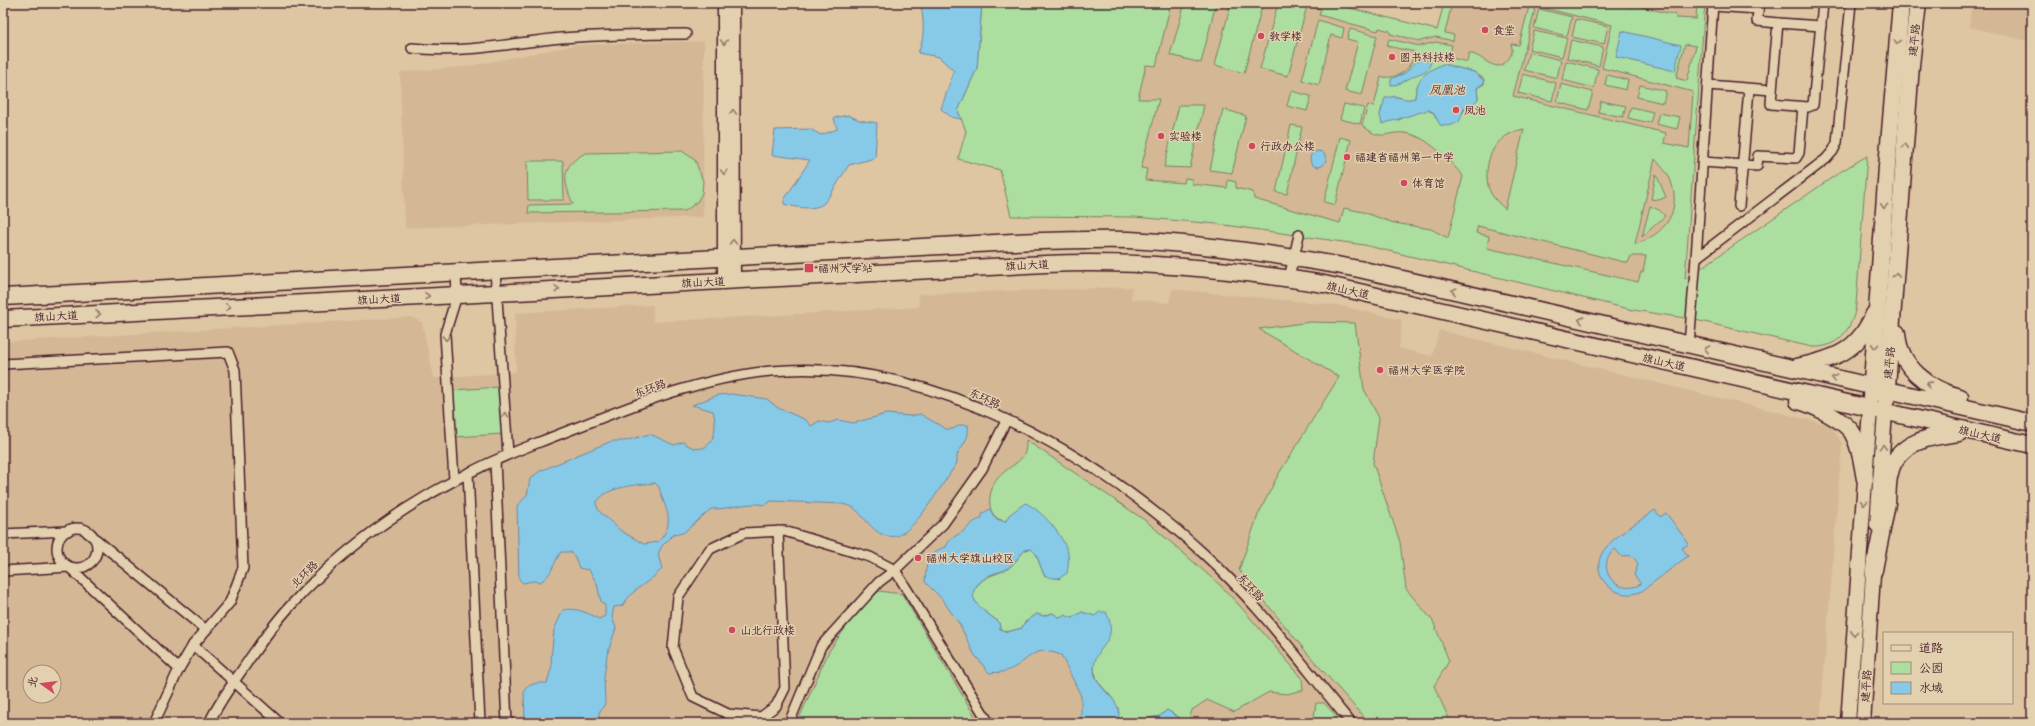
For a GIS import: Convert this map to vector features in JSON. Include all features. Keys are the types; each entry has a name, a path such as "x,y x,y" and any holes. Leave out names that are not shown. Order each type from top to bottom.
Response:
{"highway":[{"name":"建平路","path":"1880,388 1877,308 1901,3"},
{"name":"建平路","path":"1878,410 1894,300 1911,73 1918,3"},
{"name":"旗山大道","path":"3,297 1085,240 1188,244 1294,258 1359,269 2032,423"},
{"name":"旗山大道","path":"3,319 1100,262 1198,267 1289,278 1350,290 2032,445"},
{"path":"1894,300 1897,337 1900,351 1909,365 1921,378 1946,393 1993,404 2032,419"},
{"path":"1794,368 1828,358 1849,349 1860,340 1868,330 1877,308"},
{"path":"1711,372 1772,395 1812,405 1834,418 1852,432 1860,451 1865,479"},
{"path":"1874,570 1887,503 1890,471 1898,456 1910,446 1927,437 1972,432"}],"main road":[{"name":"建平路","path":"1848,723 1865,479 1878,410"},
{"name":"建平路","path":"1863,723 1874,570 1878,410"}],"street":[{"path":"724,3 729,281"},
{"path":"728,259 733,3"},
{"path":"1778,23 1771,104 1811,107 1814,102 1823,3"},
{"path":"1696,258 1826,159 1836,147 1841,120 1851,3"},
{"path":"1689,344 1713,4 1758,6 1757,21 1821,26"},
{"path":"412,48 439,51 509,46 560,38 610,35 686,34"},
{"path":"1708,85 1772,90"},
{"path":"1739,206 1749,89"},
{"path":"1703,162 1758,166 1758,156 1796,158 1799,153 1803,107"},
{"path":"1289,278 1299,235"},
{"path":"495,271 508,454"},
{"path":"454,480 445,334 457,295 456,273"},
{"path":"3,364 228,352 235,370 243,568 230,602 193,645 179,669 154,723"},
{"name":"东环路","path":"468,473 508,454 662,396 718,380 770,371 825,371 867,375 914,384 965,401 1037,436 1094,469 1164,520 1206,556 1245,596 1351,723"},
{"path":"789,723 821,646 879,582 895,570 943,524 982,469 1006,421"},
{"path":"495,461 507,723"},
{"path":"468,473 480,723"},
{"name":"北环路","path":"209,723 234,681 277,621 329,567 388,522 454,480 468,473"},
{"path":"3,534 68,531 74,529 87,532 92,536 96,548 92,560 82,567 3,571"},
{"path":"68,531 59,540 57,546 60,559 179,669"},
{"path":"778,531 785,688 776,706 761,716 728,714 693,697 673,648 678,597 710,549 744,533 778,531 784,531 870,558 895,570 989,723"},
{"path":"87,532 206,630"},
{"path":"193,645 280,723"}],"shaded area":[{"name":"福建省福州第一中学","path":"1047,3 1330,3 1437,30 1444,3 1705,3 1693,183 1633,310 1364,245 1218,224 1134,217 1011,216"},
{"path":"1972,3 2032,3 2032,42 1969,27"},
{"path":"704,41 703,217 405,228 400,72 464,67 575,45"},
{"name":"福州大学旗山校区","path":"1132,287 1131,299 1169,303 1172,289 1337,305 1402,320 1399,348 1432,356 1439,330 1831,425 1842,444 1820,723 3,723 3,342 411,317 422,322 434,378 516,372 515,313 653,305 653,322 919,307 918,294"}],"green space":[{"path":"982,3 1171,3 1156,66 1146,65 1138,99 1159,99 1141,168 1147,169 1145,180 1184,183 1185,178 1192,179 1192,184 1227,188 1228,180 1236,182 1236,188 1253,192 1254,199 1340,223 1344,208 1363,212 1394,223 1431,229 1448,238 1463,176 1437,150 1421,138 1405,133 1379,135 1362,125 1368,105 1374,106 1381,77 1399,75 1411,64 1415,52 1387,46 1389,39 1420,46 1436,42 1452,45 1449,57 1467,62 1469,53 1474,54 1496,66 1500,66 1510,57 1512,51 1511,44 1519,45 1530,3 1614,3 1633,7 1634,5 1676,15 1676,18 1696,19 1697,3 1705,3 1685,279 1843,170 1867,156 1856,305 1852,322 1837,341 1821,347 1812,347 1691,319 1633,310 1364,245 1218,224 1134,217 1011,216 1000,170 958,159 966,131 958,111 977,68","holes":["1536,6 1612,25 1602,68 1693,92 1689,148 1664,143 1666,133 1513,96","1685,44 1696,46 1687,81 1676,78","1443,64 1474,72 1484,79 1484,84 1477,88 1478,99 1473,104 1466,107 1462,114 1438,119 1434,113 1429,111 1415,113 1399,120 1380,115 1382,107 1394,96 1409,100 1415,98 1418,85 1423,76","1524,129 1505,209 1495,199 1488,187 1487,169 1492,152 1496,146 1501,140 1515,131","1655,159 1670,179 1673,190 1673,211 1663,228 1646,240 1635,244","1478,226 1628,263 1631,256 1646,256 1643,272 1641,272 1638,282 1487,248 1489,236 1476,233"]},
{"path":"1185,3 1216,3 1201,63 1170,55"},
{"path":"1231,3 1263,3 1244,73 1215,65"},
{"path":"1278,3 1330,3 1437,30 1444,3 1452,3 1445,33 1454,35 1453,41 1436,37 1420,41 1390,34 1390,31 1379,28 1378,31 1319,15 1321,9 1307,6 1288,76 1260,69"},
{"path":"1539,9 1572,17 1567,36 1534,28"},
{"path":"1576,19 1608,26 1604,44 1572,37"},
{"path":"1318,20 1344,28 1342,38 1331,35 1319,85 1302,80"},
{"path":"1350,29 1377,36 1362,95 1345,91 1358,42 1347,39"},
{"path":"1534,31 1567,38 1562,57 1529,49"},
{"path":"1571,40 1603,47 1599,66 1567,58"},
{"path":"1529,52 1561,60 1557,78 1524,70"},
{"path":"1566,61 1598,69 1594,88 1562,80"},
{"path":"1523,74 1556,83 1552,101 1518,93"},
{"path":"1607,75 1628,80 1626,90 1605,85"},
{"path":"1561,84 1593,92 1588,110 1557,102"},
{"path":"1640,85 1666,91 1663,103 1637,97"},
{"path":"1291,91 1311,96 1307,111 1287,106"},
{"path":"1601,101 1626,106 1623,117 1598,112"},
{"path":"1344,104 1364,108 1360,124 1340,119"},
{"path":"1179,105 1204,105 1190,168 1164,167"},
{"path":"1631,107 1653,112 1650,123 1628,118"},
{"path":"1223,109 1246,116 1232,173 1210,170"},
{"path":"1659,113 1680,117 1677,129 1656,124"},
{"path":"1291,125 1302,127 1287,194 1276,192"},
{"path":"1340,137 1351,140 1335,205 1324,202"},
{"path":"682,151 695,160 703,181 702,193 697,202 685,211 528,213 529,205 573,204 567,188 566,174 572,163 586,153"},
{"path":"527,161 563,161 564,200 528,200"},
{"path":"1656,174 1666,197 1659,200 1651,199"},
{"path":"1650,206 1659,210 1665,216 1642,237"},
{"path":"1310,322 1355,323 1364,389 1379,418 1373,463 1400,542 1406,589 1433,621 1449,661 1434,686 1451,723 1369,723 1308,654 1239,570 1258,515 1278,475 1339,377 1259,329"},
{"path":"500,387 503,434 456,437 453,390"},
{"path":"1026,440 1146,521 1221,586 1302,678 1303,690 1287,694 1269,692 1234,712 1207,700 1192,710 1188,723 1167,710 1160,716 1150,718 1146,723 1118,723 1113,699 1098,682 1094,670 1095,617 1082,612 1071,618 1060,617 1052,613 1043,616 1037,614 1024,623 1022,628 1007,632 1000,629 999,622 979,607 974,599 972,594 979,583 987,577 1007,569 1025,550 1031,549 1036,554 1044,575 1060,579 1007,521 994,516 991,510 990,497 994,484 1001,475 1024,455 1026,450"},
{"path":"879,591 902,594 979,723 797,723 829,651 853,617"},
{"path":"1316,703 1324,703 1343,723 1313,723"}],"water":[{"path":"936,3 982,3 977,68 958,111 961,119 951,117 941,109 954,71 939,57 918,53 922,41 923,30 921,6"},
{"path":"1622,31 1681,45 1675,71 1616,57"},
{"path":"1424,58 1431,62 1430,66 1424,72 1399,84 1391,85 1391,79 1405,73 1414,63"},
{"name":"凤凰池","path":"1443,64 1474,72 1485,82 1477,88 1478,99 1464,109 1459,122 1449,126 1440,125 1433,112 1428,110 1382,124 1380,115 1385,98 1415,98 1418,85 1423,76"},
{"path":"848,115 859,120 877,123 875,158 849,165 823,204 804,208 784,204 784,200 810,160 772,155 775,130 810,129 821,135 837,129 834,118"},
{"path":"1318,151 1325,156 1326,159 1321,166 1318,167 1311,162 1310,159 1315,152"},
{"path":"731,394 767,399 778,408 806,420 811,426 819,421 829,423 838,420 854,423 886,414 910,416 920,414 946,429 953,429 960,425 968,425 968,434 966,441 957,455 957,463 931,502 908,529 897,536 883,535 871,526 854,508 842,504 771,501 765,505 751,504 711,509 683,533 673,535 662,546 658,554 662,569 631,594 622,606 614,607 612,617 616,628 607,655 604,677 605,704 600,711 596,723 525,723 524,693 526,687 536,683 547,683 552,665 551,658 554,630 563,610 572,609 582,611 599,619 605,616 605,605 601,602 597,584 589,570 579,568 575,557 571,552 561,552 548,576 540,582 533,581 523,583 519,579 517,506 527,495 530,479 540,471 612,441 624,441 650,434 674,445 683,442 699,449 705,447 710,443 715,429 713,411 692,405 718,395","holes":["655,483 659,487 668,516 668,522 664,535 658,542 644,544 621,531 599,511 596,504 606,493 613,490"]},
{"path":"1025,503 1045,517 1062,540 1068,554 1067,573 1056,578 1044,575 1036,554 1031,549 1025,550 1008,568 990,575 980,582 975,588 973,594 975,600 978,606 999,622 1000,629 1007,632 1022,628 1024,623 1037,614 1043,616 1053,613 1060,618 1065,615 1072,618 1082,612 1095,616 1099,612 1106,612 1110,622 1109,637 1098,654 1094,669 1100,685 1116,703 1119,710 1118,723 1081,723 1081,696 1061,655 1043,651 1037,652 1007,671 989,673 974,654 960,625 942,599 925,582 927,564 931,556 940,549 946,547 952,538 974,522 981,519 983,513 990,509 996,518 1006,521 1009,515"},
{"path":"1655,510 1660,517 1666,513 1689,544 1682,548 1688,556 1642,591 1632,594 1614,590 1606,584 1601,577 1599,568 1600,559 1604,550 1614,539 1628,528","holes":["1615,549 1622,557 1627,555 1630,556 1638,564 1634,575 1641,584 1632,587 1623,587 1616,584 1610,578 1607,571 1609,556"]},
{"path":"1167,710 1187,723 1146,723 1150,718 1160,716"}],"place":[{"name":"食堂","path":"1485,30"},
{"name":"教学楼","path":"1261,36"},
{"name":"图书科技楼","path":"1392,57"},
{"name":"凤池","path":"1456,110"},
{"name":"实验楼","path":"1161,136"},
{"name":"行政办公楼","path":"1252,146"},
{"name":"福建省福州第一中学","path":"1347,157"},
{"name":"体育馆","path":"1404,183"},
{"name":"福州大学站","path":"809,268"},
{"name":"福州大学医学院","path":"1380,370"},
{"name":"福州大学旗山校区","path":"918,558"},
{"name":"山北行政楼","path":"732,630"}]}
